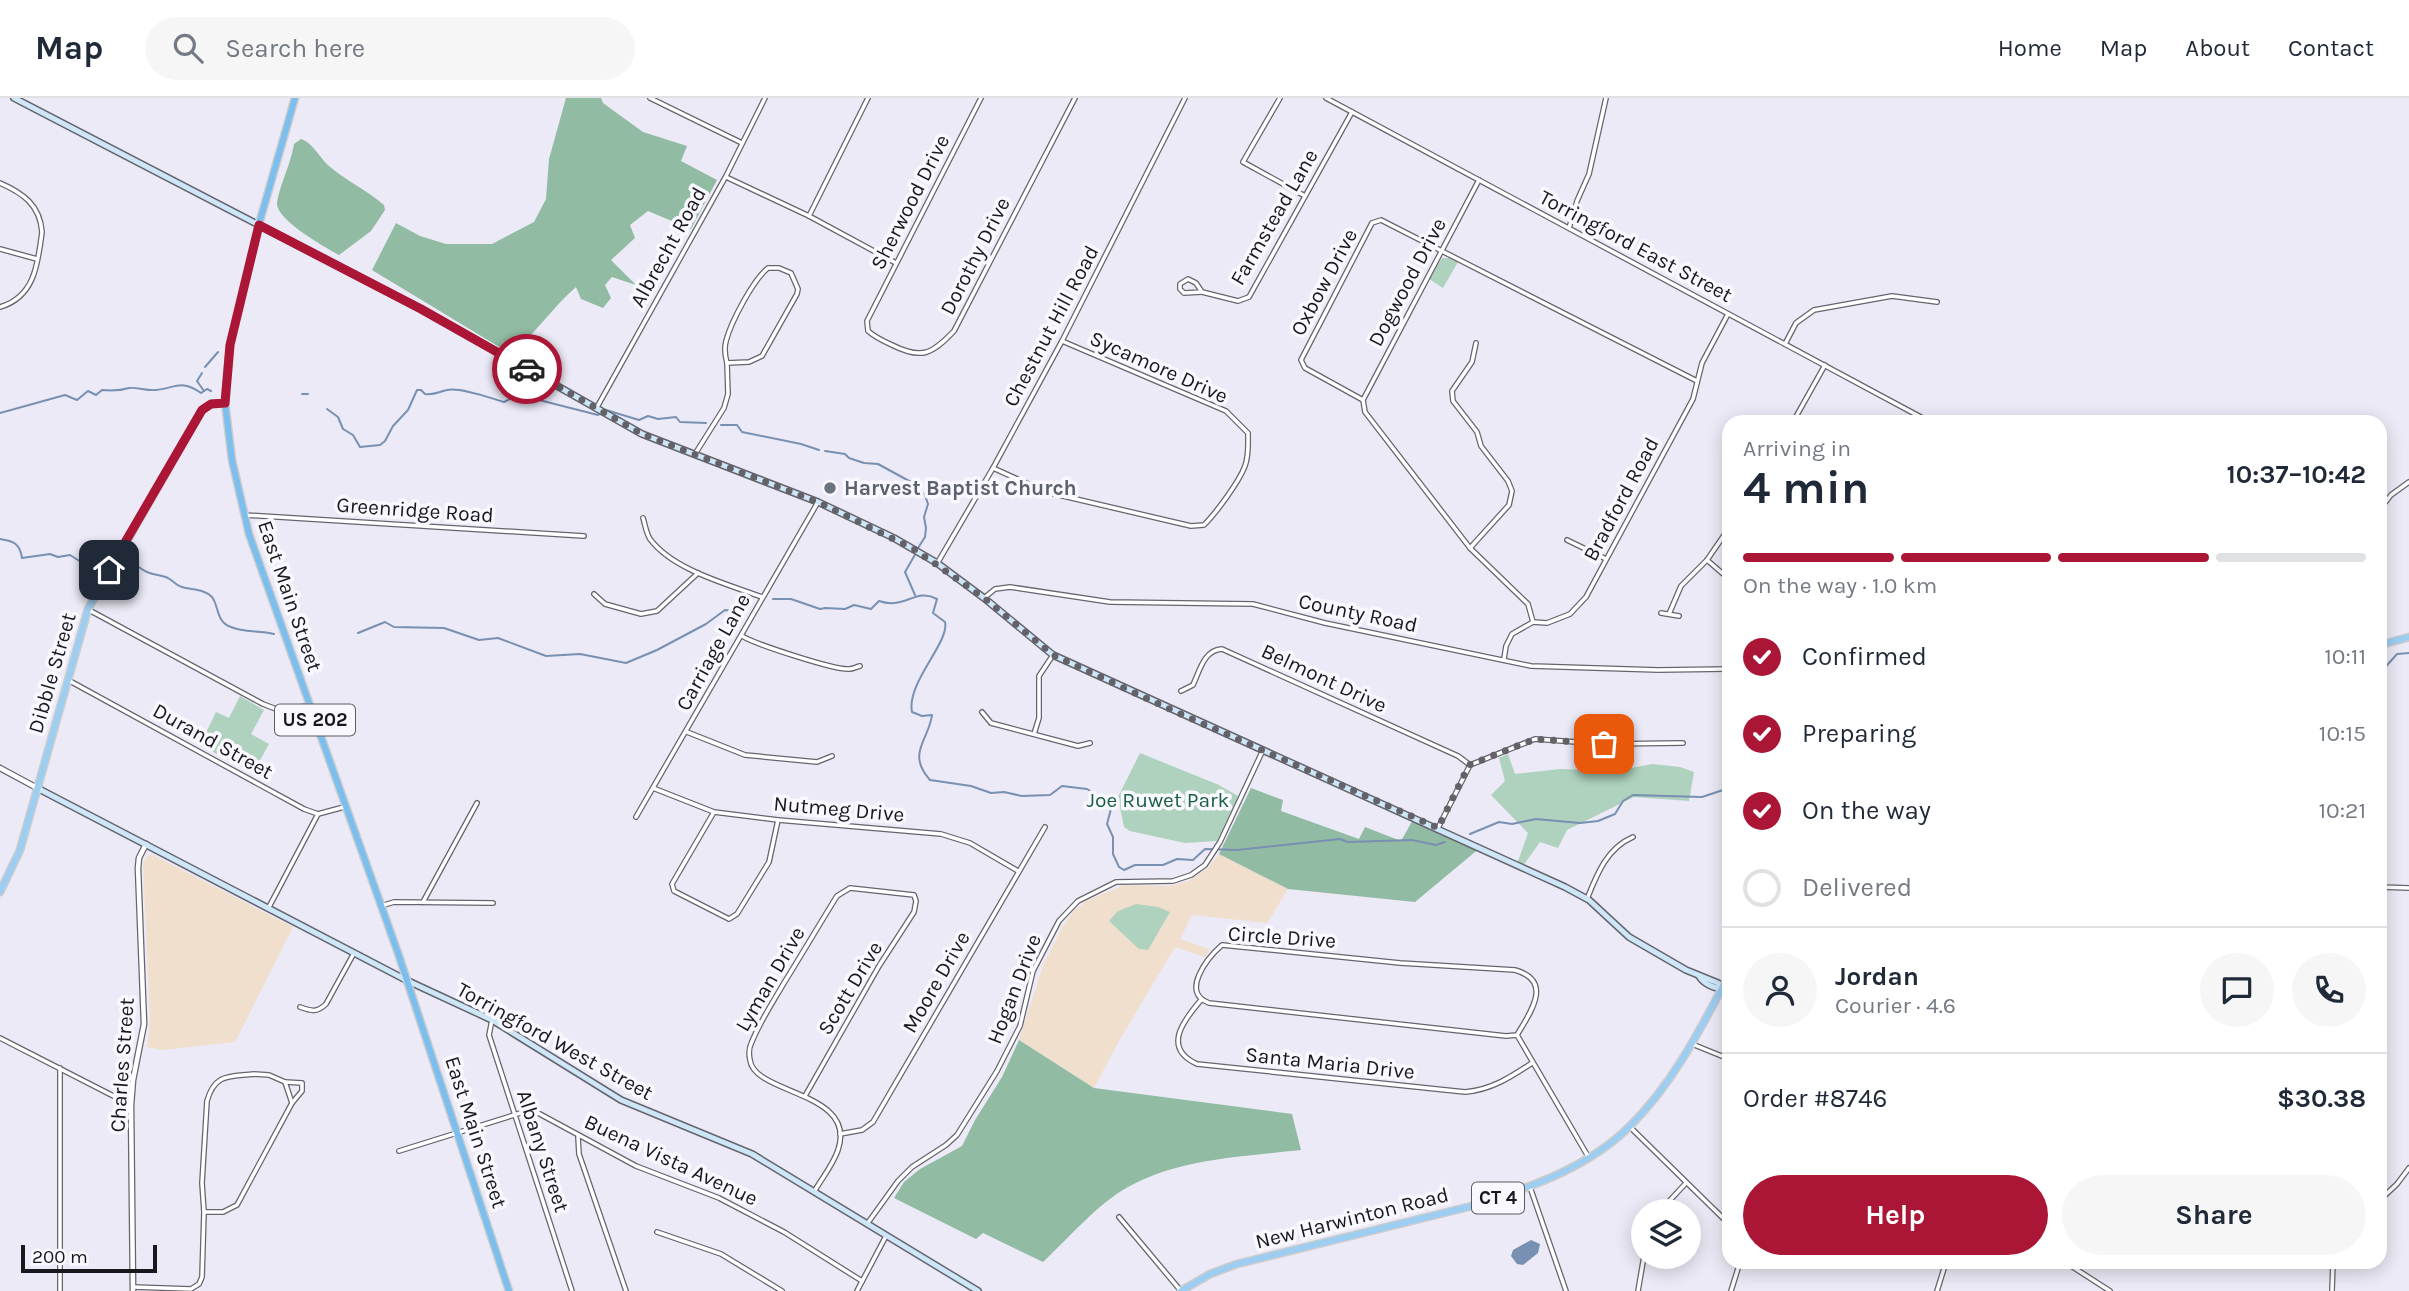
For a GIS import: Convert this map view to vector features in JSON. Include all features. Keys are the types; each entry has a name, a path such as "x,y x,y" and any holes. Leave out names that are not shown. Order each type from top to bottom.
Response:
{"highway":[{"name":"East Main Street","path":"295,98 259,225 230,345 225,403 232,460 244,515 408,981 509,1291"}],"main road":[{"path":"14,98 421,309 642,434 818,502 917,550 984,598 1053,655 1438,828 1587,899 1621,933 1699,976 1706,976 1722,988"},
{"name":"Dibble Street","path":"0,892 20,850 39,789 88,609 202,410 211,404 225,403"},
{"path":"2387,643 2409,637"},
{"name":"Torringford West Street","path":"39,789 408,981 492,1020 621,1100 752,1154 978,1291"},
{"name":"New Harwinton Road","path":"1181,1291 1209,1274 1237,1264 1480,1205 1530,1186 1589,1158 1630,1126 1659,1093 1722,988"}],"street":[{"path":"650,98 742,143"},
{"name":"Albrecht Road","path":"601,412 765,98"},
{"path":"809,216 868,98"},
{"name":"Sherwood Drive","path":"867,321 981,98"},
{"name":"Dorothy Drive","path":"867,321 868,331 874,337 908,353 921,354 936,349 954,331 1075,98"},
{"name":"Chestnut Hill Road","path":"937,564 1062,341 1185,98"},
{"path":"1280,98 1243,162 1305,196"},
{"name":"Torringford East Street","path":"1326,98 1917,415"},
{"path":"1569,228 1577,201 1590,174 1606,98"},
{"name":"Farmstead Lane","path":"1202,292 1192,280 1188,279 1180,284 1184,293 1202,292 1237,301 1249,297 1352,112"},
{"path":"726,176 809,216 896,263"},
{"name":"Dogwood Drive","path":"1363,400 1479,180"},
{"path":"0,183 24,195 36,208 42,232 28,289 19,299 0,307"},
{"name":"Oxbow Drive","path":"1363,400 1305,368 1301,360 1373,223 1381,220 1697,381"},
{"path":"0,249 37,259"},
{"path":"695,454 724,408 728,394 724,351 726,341 760,275 768,268 779,268 791,273 799,289 768,348 762,356 749,362 727,363"},
{"path":"1785,344 1796,323 1814,310 1892,296 1937,302"},
{"name":"Bradford Road","path":"1532,622 1547,622 1570,614 1586,597 1693,399 1702,363 1728,314"},
{"name":"Sycamore Drive","path":"993,468 1046,492 1191,526 1204,525 1213,516 1245,467 1249,449 1248,433 1226,411 1062,341"},
{"path":"1470,548 1509,505 1512,491 1508,481 1481,446 1477,432 1453,401 1452,391 1472,362 1476,343"},
{"path":"1797,415 1825,365"},
{"path":"1363,400 1365,412 1470,548 1528,604 1532,622 1512,634 1504,659"},
{"path":"2387,500 2409,482"},
{"name":"Carriage Lane","path":"636,817 818,502"},
{"name":"Greenridge Road","path":"244,515 584,536"},
{"path":"643,518 649,537 668,556 698,573 762,597"},
{"path":"1669,614 1681,586 1707,560 1722,538"},
{"path":"1567,540 1606,559"},
{"path":"1707,560 1722,573"},
{"path":"594,594 605,604 642,614 657,611 698,573"},
{"name":"County Road","path":"984,598 995,589 1010,587 1110,602 1253,604 1325,623 1531,666 1722,669"},
{"path":"88,609 263,704 276,709 311,706"},
{"path":"1661,613 1679,616"},
{"path":"742,635 750,641 837,666 849,669 860,666"},
{"name":"Belmont Drive","path":"1181,691 1194,685 1208,654 1214,649 1223,649 1458,756 1469,765"},
{"path":"1034,734 1039,718 1039,676 1053,655"},
{"name":"Durand Street","path":"67,680 304,809 318,814"},
{"path":"982,712 992,723 1078,746 1090,743"},
{"path":"687,732 745,755 817,762 832,756"},
{"path":"1438,828 1469,765 1535,739 1604,744 1683,743"},
{"name":"Hogan Drive","path":"867,1224 898,1181 912,1167 957,1135 997,1071 1020,1027 1033,971 1059,921 1078,901 1107,886 1125,881 1174,881 1205,865 1220,842 1263,750"},
{"name":"Torringford West Street","path":"0,768 39,789"},
{"name":"Nutmeg Drive","path":"653,788 714,812 940,834 970,843 1018,871"},
{"path":"422,902 477,803"},
{"path":"270,907 318,814 346,807"},
{"path":"714,812 672,884 674,891 729,919 737,914 769,862 778,820"},
{"name":"Moore Drive","path":"840,1134 862,1130 873,1122 1045,827"},
{"path":"1587,899 1601,863 1624,841 1633,837"},
{"name":"Charles Street","path":"133,1289 131,1105 144,1024 138,868 139,858 146,844"},
{"path":"2387,887 2409,888"},
{"name":"Lyman Drive","path":"840,1134 828,1111 805,1096 763,1078 750,1063 750,1046 772,1003 837,895 850,888 914,895"},
{"name":"Scott Drive","path":"805,1096 879,966 915,912 914,895"},
{"path":"381,906 394,902 493,904"},
{"name":"Circle Drive","path":"1201,1000 1196,993 1200,972 1210,955 1222,945 1400,963 1515,970 1531,978 1537,990 1531,1010 1517,1035"},
{"path":"300,1007 312,1012 320,1010 326,1004 354,953"},
{"path":"1201,1000 1506,1036 1517,1035 1589,1158"},
{"name":"Santa Maria Drive","path":"1201,1000 1180,1030 1177,1040 1180,1052 1187,1060 1197,1064 1465,1092 1501,1083 1532,1063"},
{"name":"Albany Street","path":"492,1020 489,1035 572,1291"},
{"path":"0,1038 131,1105"},
{"path":"1690,1044 1722,1056"},
{"path":"60,1069 60,1291"},
{"path":"133,1289 191,1289 199,1284 202,1277 202,1183 207,1101 215,1081 254,1074 269,1075 285,1082 302,1083 302,1091 292,1103 237,1205 223,1212 204,1212"},
{"path":"285,1082 292,1103"},
{"name":"Buena Vista Avenue","path":"400,1151 527,1111 538,1113 636,1166 719,1198 784,1232 862,1281"},
{"path":"1630,1126 1722,1217"},
{"path":"814,1192 839,1148 840,1134"},
{"path":"578,1136 579,1154 626,1291"},
{"path":"2387,1193 2409,1168"},
{"path":"1671,1199 1686,1183"},
{"path":"1530,1186 1566,1291"},
{"path":"1119,1217 1181,1291"},
{"path":"656,1232 721,1254 782,1291"},
{"path":"857,1291 886,1236"},
{"path":"1638,1291 1642,1269"},
{"path":"1731,1291 1738,1269"},
{"path":"1937,1291 1945,1269"},
{"path":"2076,1269 2110,1291"},
{"path":"2332,1291 2333,1269"}],"shaded area":[{"path":"1219,854 1288,889 1267,923 1192,915 1180,939 1210,949 1205,957 1175,947 1094,1088 1019,1040 1044,963 1073,912 1086,901 1124,885 1169,886 1188,881 1207,869"},
{"path":"148,855 153,855 293,927 235,1042 163,1050 147,1047 150,1021 143,863"}],"green space":[{"path":"566,98 601,98 603,103 643,132 687,146 681,161 717,180 691,229 648,211 630,225 635,238 611,260 636,285 612,277 605,285 611,298 603,308 581,299 576,287 511,354 372,270 396,223 420,236 446,244 492,244 534,222 546,199 549,159"},
{"path":"301,139 309,143 336,171 384,205 385,210 371,231 339,255 292,225 279,210 278,196 294,144"},
{"path":"1442,258 1458,262 1443,288 1429,279"},
{"path":"240,696 264,710 251,734 269,744 253,773 200,745 216,712 229,718"},
{"name":"Joe Ruwet Park","path":"1140,753 1219,785 1238,796 1217,841 1185,843 1130,831 1124,827 1118,797"},
{"path":"1508,754 1515,774 1560,769 1616,771 1652,764 1680,767 1694,772 1689,801 1634,797 1567,830 1558,848 1540,842 1523,866 1517,864 1528,833 1491,795 1505,781 1499,758"},
{"path":"1251,788 1283,800 1281,811 1359,839 1365,827 1401,841 1415,816 1481,847 1415,902 1288,889 1219,854"},
{"path":"1136,904 1158,907 1170,912 1148,950 1139,949 1109,921 1118,911"},
{"path":"1019,1040 1094,1088 1292,1114 1301,1150 1212,1160 1168,1170 1147,1178 1116,1194 1043,1262 983,1233 976,1239 894,1198 904,1182 920,1169 962,1146 1002,1077"}],"water":[{"path":"1531,1240 1540,1244 1538,1253 1523,1265 1517,1264 1511,1256 1513,1250"}],"waterway":[{"path":"205,367 218,352"},
{"path":"202,373 197,381 204,391"},
{"path":"0,413 65,395 77,400 88,391 96,395 102,390 156,390 183,385 201,393 207,389 211,391"},
{"path":"327,409 338,417 343,429 353,435 360,447 380,445 385,441 393,426 408,410 417,390 425,394 435,394 453,389 504,402 524,392 543,401 598,415 606,410 639,420 648,416 658,419 676,417 680,422 706,423"},
{"path":"302,394 308,394"},
{"path":"721,425 737,425 742,432 819,450"},
{"path":"825,451 845,454 864,463 878,464 911,482 925,495 928,504 924,517 925,537 918,548"},
{"path":"0,539 16,544 22,558 50,554 58,557 70,555 81,562 88,562 92,557 107,559"},
{"path":"915,595 905,572 916,553"},
{"path":"118,564 124,566 129,561 180,586 209,594 226,625 241,630 274,634"},
{"path":"773,599 791,599 820,609 845,609 854,605 871,609 879,601 896,603 922,596 937,599 933,613 945,622 945,630 921,676 912,701 912,712 922,716 932,715 919,754 923,770 930,780 971,786 991,793 1050,795 1062,786 1087,789 1112,805 1107,824 1113,837 1113,854 1119,867 1124,870 1135,865 1163,865 1177,859 1193,860 1205,849 1237,850 1340,839 1348,842 1412,840 1436,845 1445,842"},
{"path":"358,633 385,622 394,627 444,628 479,640 498,638 546,656 580,654 626,663 706,624 725,610 734,611 747,603"},
{"path":"2387,665 2397,654 2409,653"},
{"path":"1470,834 1499,822 1512,824 1536,819 1580,823 1598,821 1615,814 1623,801 1633,795 1702,797 1722,790"}],"way so far":[{"path":"527,369 642,434 818,502 914,549 984,598 1053,655 1438,828 1469,765 1535,739 1604,744"}],"place":[{"name":"Harvest Baptist Church","path":"830,488"}],"route":[{"path":"109,570 202,410 211,404 225,403 230,345 259,225 421,309 527,369"}]}
